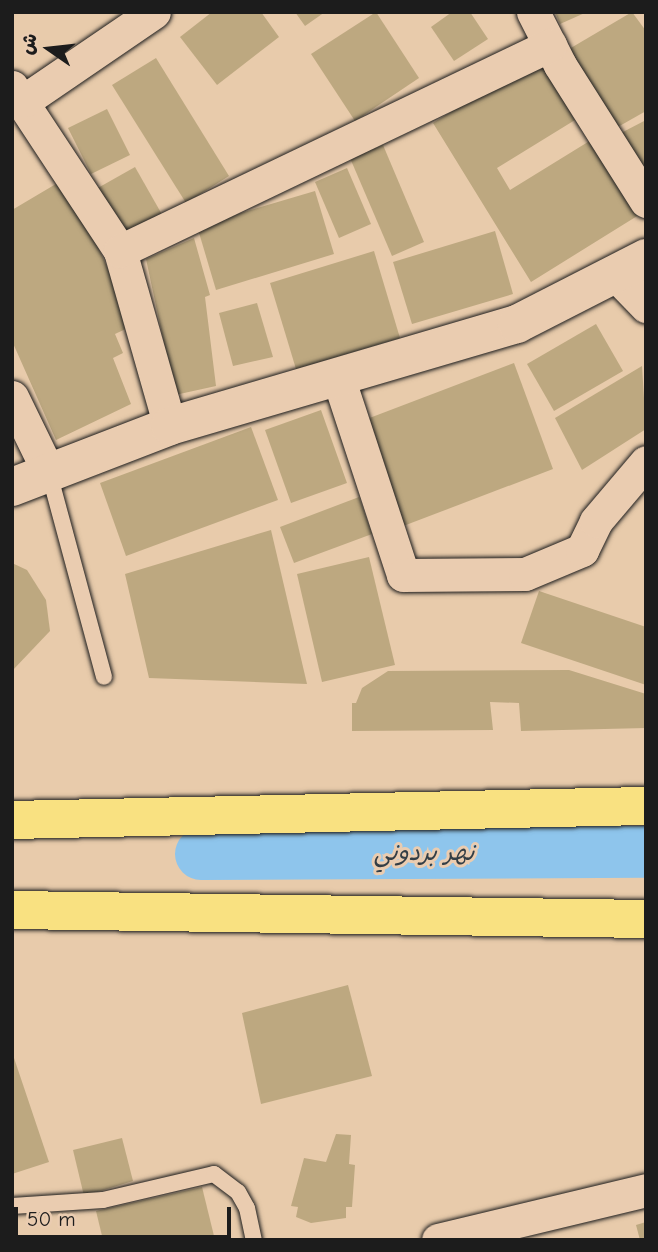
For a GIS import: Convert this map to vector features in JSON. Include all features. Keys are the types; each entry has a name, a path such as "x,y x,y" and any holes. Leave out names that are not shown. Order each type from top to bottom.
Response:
{"highway":[{"path":"12,820 646,806"},
{"path":"12,909 646,919"}],"street":[{"path":"153,12 19,94 120,251 170,426"},
{"path":"533,12 550,45 646,201"},
{"path":"120,251 550,45"},
{"path":"12,487 170,426 517,324 630,266 646,306"},
{"path":"338,377 402,575 525,574 582,550 596,521 646,462"},
{"path":"12,397 50,473"},
{"path":"438,1240 646,1190"}],"lane":[{"path":"50,473 104,677"},
{"path":"12,1206 103,1200 214,1174 238,1192 247,1208 254,1240"}],"building":[{"path":"212,12 261,12 279,37 217,85 180,37"},
{"path":"295,12 325,12 305,26"},
{"path":"376,12 419,78 355,121 311,54"},
{"path":"452,12 470,12 488,39 454,61 431,27"},
{"path":"555,12 587,12 560,24"},
{"path":"632,12 646,31 646,111 609,132 564,52"},
{"path":"156,58 229,176 186,203 112,85"},
{"path":"538,58 575,120 497,168 510,190 596,137 642,213 531,282 433,123"},
{"path":"107,109 130,155 91,174 68,128"},
{"path":"646,120 646,181 621,133"},
{"path":"383,145 424,242 392,256 350,158"},
{"path":"135,167 164,218 125,240 96,189"},
{"path":"347,168 371,224 339,238 315,182"},
{"path":"66,178 134,325 115,334 123,353 113,358 131,404 56,440 12,341 12,210"},
{"path":"315,191 334,254 216,290 197,226"},
{"path":"495,231 513,294 412,324 393,262"},
{"path":"194,238 210,295 205,297 216,386 175,395 146,259"},
{"path":"374,251 400,338 296,369 270,283"},
{"path":"257,303 273,357 233,366 219,313"},
{"path":"596,324 623,371 554,411 527,364"},
{"path":"514,363 553,469 398,528 359,422"},
{"path":"642,366 646,429 582,470 555,418"},
{"path":"321,410 347,483 291,503 265,430"},
{"path":"251,427 278,500 126,556 100,483"},
{"path":"359,497 372,534 294,563 280,527"},
{"path":"271,530 307,684 149,678 125,574"},
{"path":"369,557 395,665 322,682 297,574"},
{"path":"12,563 27,570 46,600 50,631 12,671"},
{"path":"539,591 646,627 646,685 521,643"},
{"path":"569,670 646,694 646,728 521,731 519,703 490,702 493,730 352,731 352,703 356,703 362,688 388,671"},
{"path":"348,985 372,1076 261,1104 242,1013"},
{"path":"12,1052 49,1162 12,1174"},
{"path":"336,1134 351,1135 349,1164 355,1165 352,1207 346,1207 346,1218 311,1223 296,1217 298,1207 291,1206 304,1158 326,1162"},
{"path":"122,1138 133,1181 84,1196 73,1150"},
{"path":"202,1187 215,1240 103,1240 96,1211"},
{"path":"646,1222 646,1240 640,1240 636,1225"}],"waterway":[{"name":"نهر بردوني","path":"201,854 646,852"}]}
